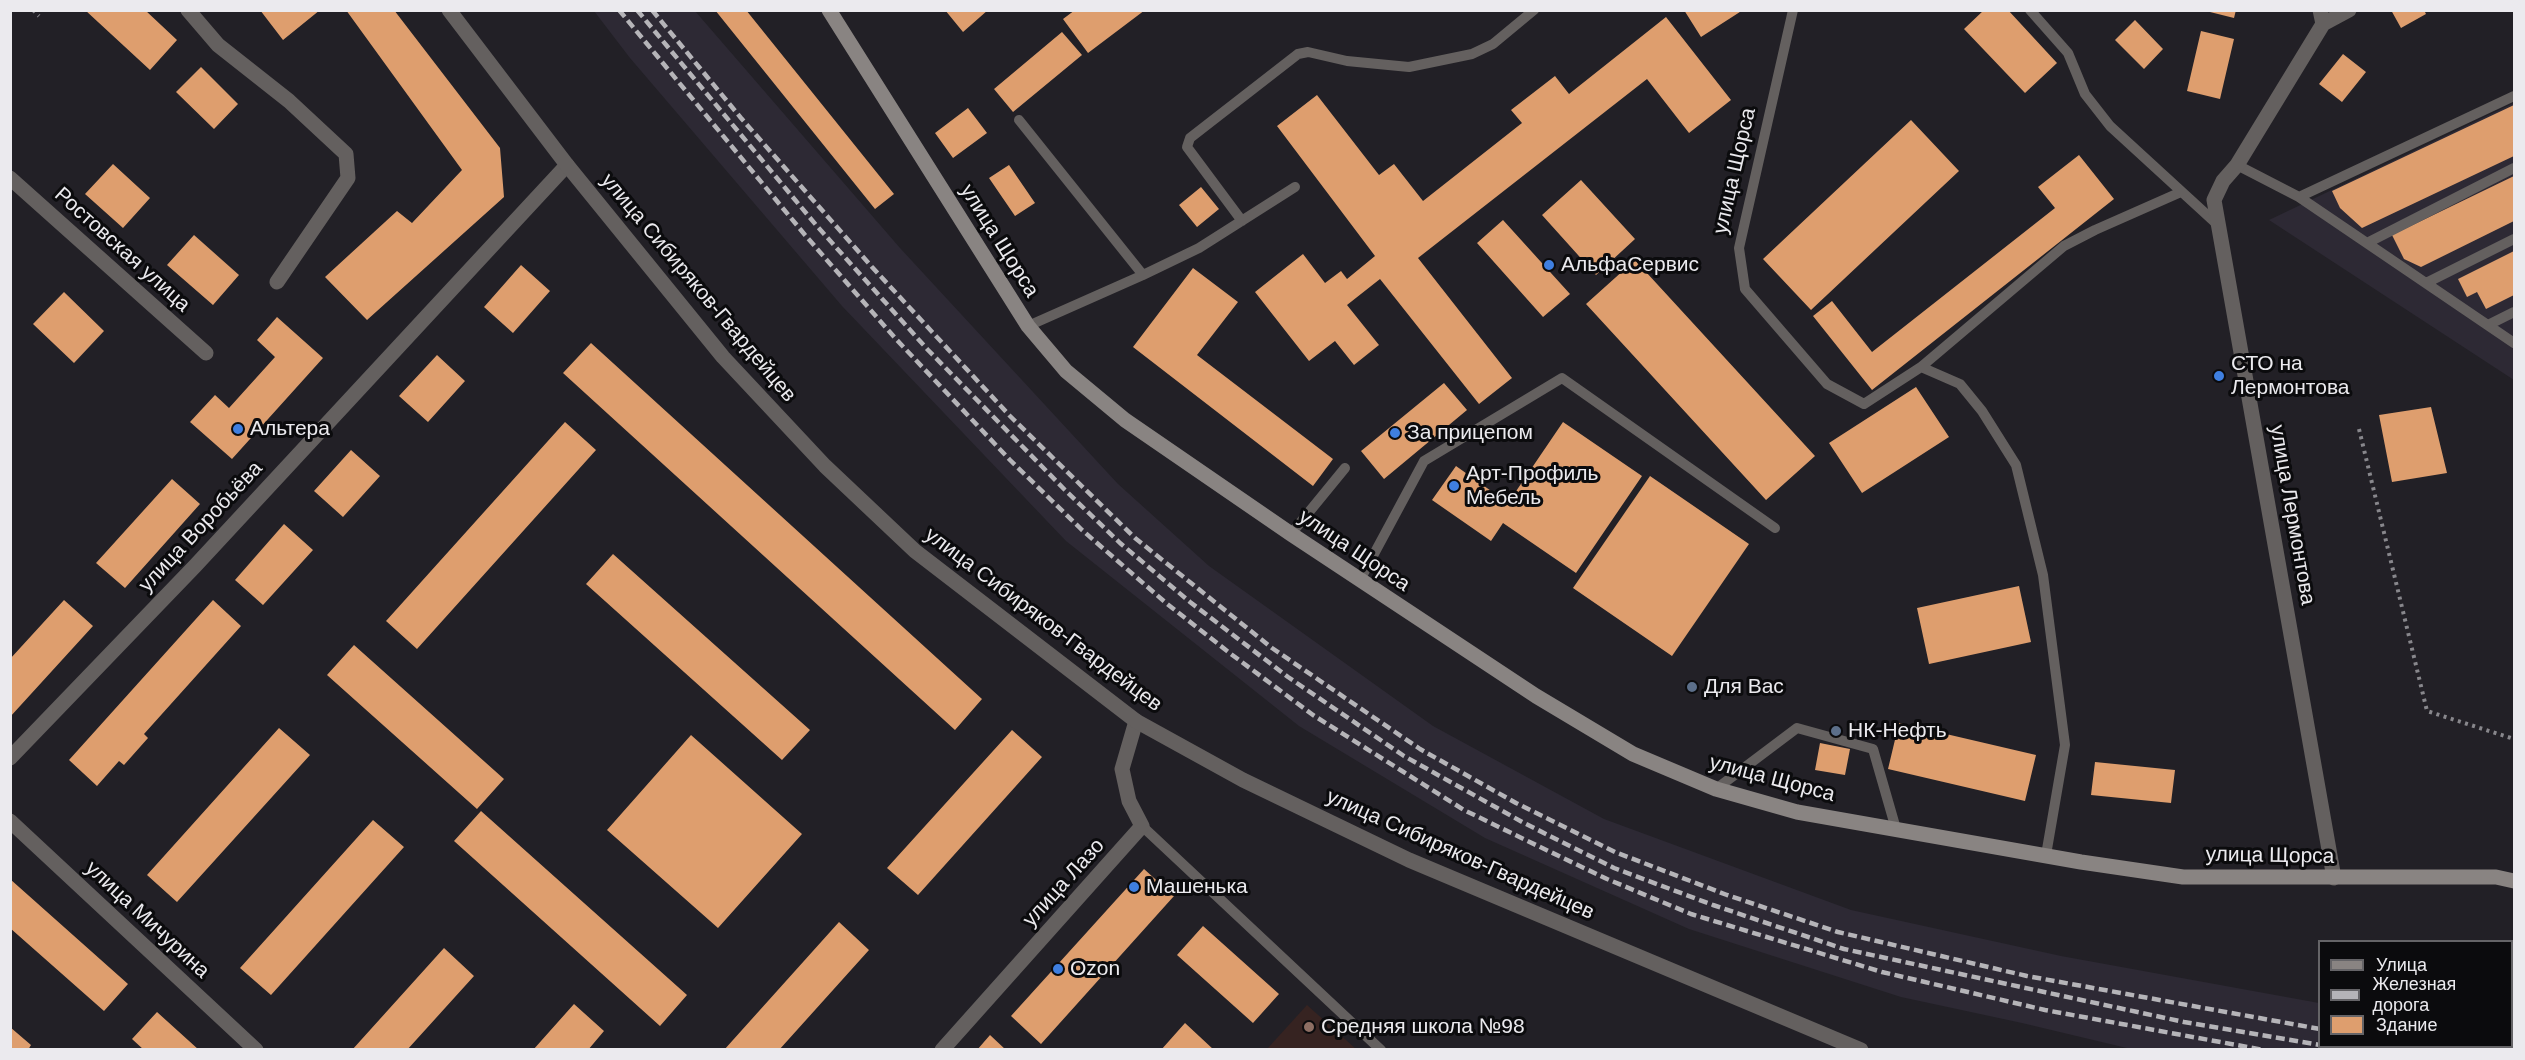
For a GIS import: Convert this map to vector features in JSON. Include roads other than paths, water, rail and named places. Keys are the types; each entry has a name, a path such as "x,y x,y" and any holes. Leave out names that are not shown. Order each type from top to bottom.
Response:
{"main road":[{"name":"улица Щорса","path":"829,10 1028,326 1066,371 1125,420 1360,580 1536,696 1633,754 1716,789 1797,812 2182,877 2496,877 2514,881"}],"street":[{"path":"188,10 218,45 289,100 346,154 348,178 277,282"},
{"name":"улица Сибиряков-Гвардейцев","path":"449,10 567,165 723,357 825,466 915,551 1136,721 1243,780 1409,860 1861,1050"},
{"path":"2322,17 2349,10"},
{"name":"улица Лермонтова","path":"2322,17 2237,165 2223,181 2214,200 2334,878"},
{"name":"улица Воробьёва","path":"10,758 195,566 567,165"},
{"name":"Ростовская улица","path":"10,178 206,353"},
{"path":"1136,721 1122,769 1129,801 1142,826"},
{"name":"улица Мичурина","path":"10,821 256,1050"},
{"name":"улица Лазо","path":"942,1050 1142,826"}],"lane":[{"path":"1242,221 1187,147 1190,138 1298,54 1308,52 1347,61 1409,67 1472,54 1493,44 1533,10"},
{"name":"улица Щорса","path":"1793,10 1739,248 1745,289 1827,384 1864,404 1921,367"},
{"path":"2030,10 2068,53 2085,94 2110,126 2218,225"},
{"path":"2299,197 2514,96"},
{"path":"1018,120 1143,275"},
{"path":"2237,165 2299,197 2514,343"},
{"path":"2367,243 2514,168"},
{"path":"1028,326 1199,248 1295,186"},
{"path":"2046,855 2065,745 2043,575 2016,465 1982,411 1960,384 1921,367 2064,246 2181,192"},
{"path":"2426,284 2514,239"},
{"path":"2488,325 2514,312"},
{"path":"1360,580 1424,461 1562,378 1775,528"},
{"path":"1292,534 1344,468"},
{"path":"1716,789 1797,728 1873,749 1896,829"},
{"path":"1142,826 1381,1050"}],"railway":[{"path":"619,10 805,235 895,338 1010,460 1082,530 1166,603 1313,715 1464,810 1607,879 1691,914 1882,972 2045,1010 2264,1050"},
{"path":"637,10 816,225 928,350 1065,490 1120,543 1190,602 1288,677 1404,756 1524,823 1614,868 1713,905 1844,949 2184,1022 2318,1045"},
{"path":"652,10 741,118 872,267 1010,416 1135,538 1272,648 1420,749 1516,803 1615,852 1727,895 1838,932 2027,976 2318,1029"},
{"path":"2334,1048 2343,1050"},
{"path":"2424,1048 2432,1050"}],"place":[{"name":"АльфаСервис","path":"1549,265"},
{"name":"СТО на Лермонтова","path":"2219,376"},
{"name":"Альтера","path":"238,429"},
{"name":"За прицепом","path":"1395,433"},
{"name":"Арт-Профиль Мебель","path":"1454,486"},
{"name":"Для Вас","path":"1692,687"},
{"name":"НК-Нефть","path":"1836,731"},
{"name":"Машенька","path":"1134,887"},
{"name":"Ozon","path":"1058,969"},
{"name":"Средняя школа №98","path":"1309,1027"}]}
